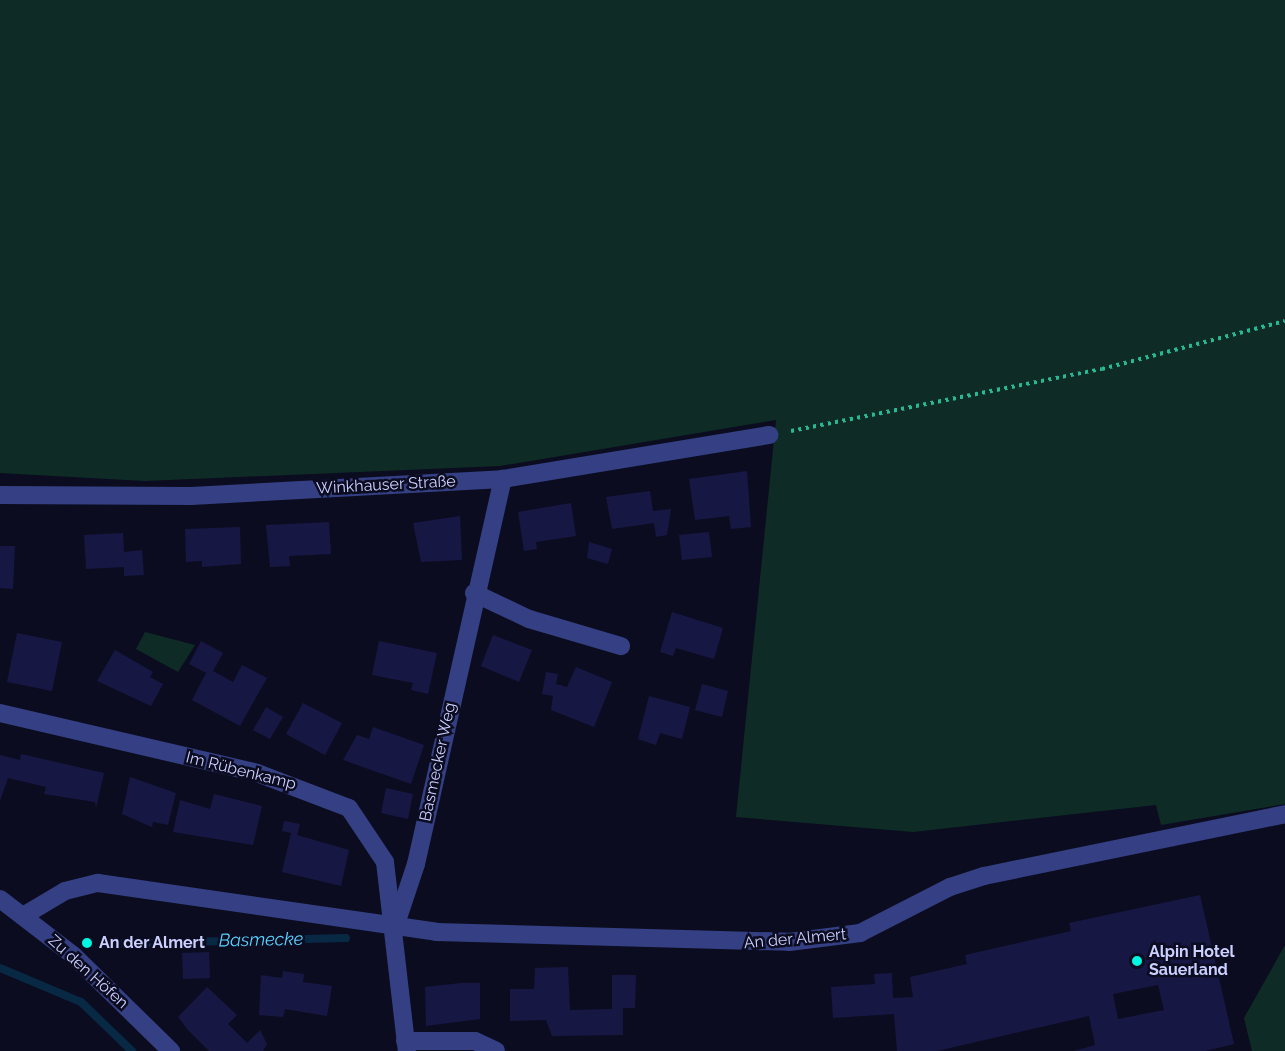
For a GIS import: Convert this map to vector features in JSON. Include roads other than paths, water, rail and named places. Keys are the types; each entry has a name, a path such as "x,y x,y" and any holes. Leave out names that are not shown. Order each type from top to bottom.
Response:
{"street":[{"name":"Winkhauser Straße","path":"0,495 191,496 503,479 769,435"},
{"name":"Basmecker Weg","path":"394,928 416,864 474,593 503,479"},
{"path":"474,593 529,619 621,646"},
{"name":"Im Rübenkamp","path":"0,713 258,773 349,808 385,862 394,928"},
{"name":"An der Almert","path":"22,916 65,891 98,883 394,928 505,938 718,944 839,937 869,929 976,879 1067,855 1285,814"},
{"name":"Zu den Höfen","path":"0,899 74,956 171,1051"},
{"path":"394,928 406,1046 475,1041 496,1051"}],"waterway":[{"name":"Basmecke","path":"103,944 346,938"},
{"path":"0,968 81,1002 132,1051"}],"place":[{"name":"An der Almert","path":"87,943"},
{"name":"Alpin Hotel Sauerland","path":"1137,961"}]}
